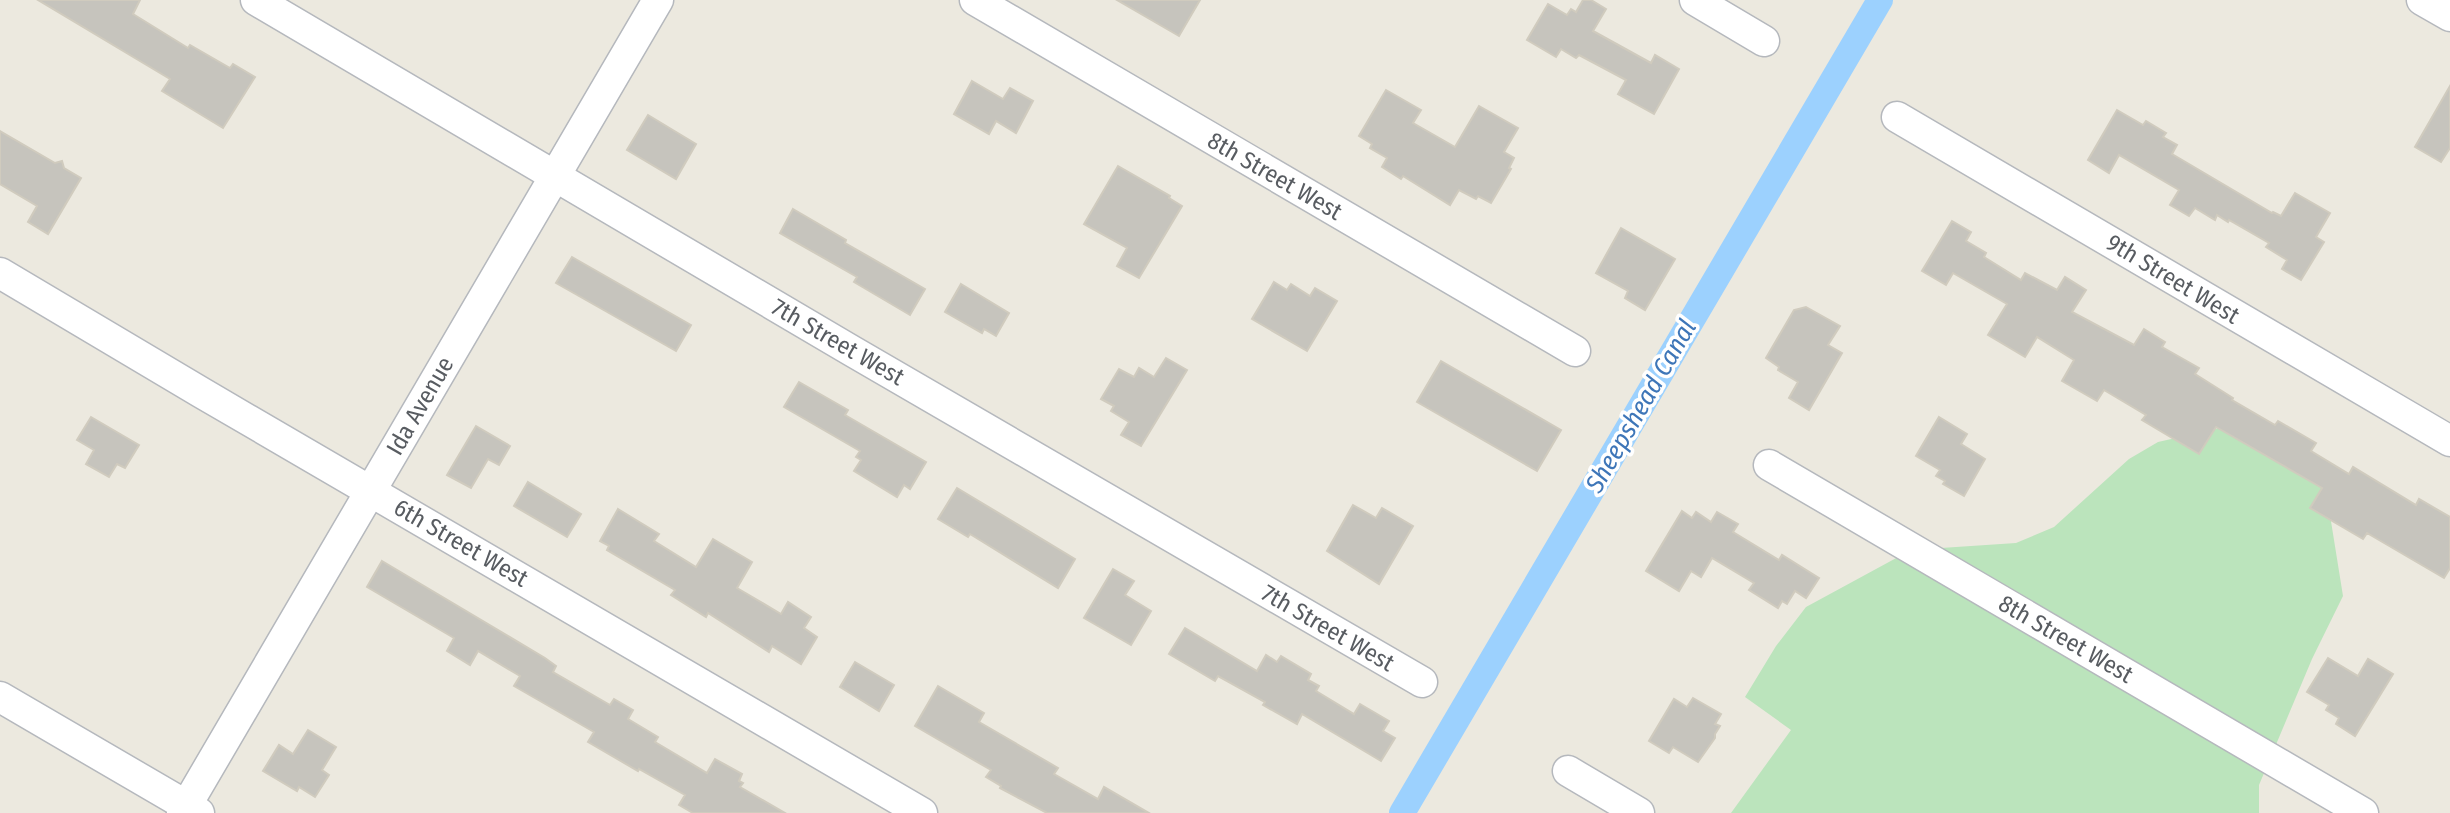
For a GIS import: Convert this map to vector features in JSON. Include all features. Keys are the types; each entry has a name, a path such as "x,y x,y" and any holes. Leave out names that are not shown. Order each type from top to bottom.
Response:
{"street":[{"name":"7th Street West","path":"256,0 1422,682"},
{"name":"Ida Avenue","path":"190,811 371,490 658,0"},
{"name":"8th Street West","path":"975,0 1576,351"},
{"path":"1695,0 1764,41"},
{"path":"2422,0 2450,16"},
{"name":"9th Street West","path":"1897,117 2450,441"},
{"name":"6th Street West","path":"0,273 922,813"},
{"name":"8th Street West","path":"1769,465 2362,813"},
{"path":"0,697 190,811"},
{"path":"1567,771 1639,813"}],"green space":[{"path":"2220,428 2325,484 2343,596 2312,659 2259,785 2259,813 1731,813 1791,730 1745,697 1776,646 1806,607 1911,550 2016,543 2054,527 2129,459 2158,442"}],"building":[{"path":"38,0 140,0 133,14 188,48 190,45 230,68 233,64 255,77 223,128 162,91 170,79"},
{"path":"1117,0 1200,0 1179,36"},
{"path":"1583,0 1591,0 1606,9 1593,31 1651,63 1655,55 1679,69 1654,114 1618,94 1626,80 1579,55 1576,58 1561,49 1556,57 1527,40 1548,4 1567,15 1571,9 1576,12"},
{"path":"972,81 1003,99 1010,88 1033,101 1016,133 996,121 989,134 954,114"},
{"path":"2450,86 2450,148 2441,162 2415,147"},
{"path":"1386,90 1421,110 1413,123 1455,147 1479,106 1518,128 1504,152 1514,158 1509,168 1511,169 1491,203 1459,190 1450,205 1403,176 1401,179 1382,167 1387,158 1370,148 1372,144 1359,136"},
{"path":"2117,110 2143,125 2146,121 2166,133 2163,137 2177,145 2172,154 2272,213 2281,216 2295,193 2330,213 2316,237 2324,242 2301,280 2282,269 2287,260 2266,247 2269,243 2217,215 2215,220 2195,208 2189,216 2170,205 2179,190 2119,155 2109,173 2088,160"},
{"path":"648,115 696,144 676,179 627,150"},
{"path":"0,131 55,163 62,161 64,168 81,178 48,234 28,222 37,206 0,184"},
{"path":"1118,166 1170,196 1169,198 1182,206 1139,278 1117,266 1127,248 1084,224"},
{"path":"793,209 846,240 845,243 925,289 910,315 854,282 857,277 780,233"},
{"path":"1952,221 1971,232 1966,241 1986,253 1984,257 2021,280 2025,273 2057,290 2065,277 2086,290 2072,312 2134,345 2144,329 2165,342 2162,347 2199,368 2195,374 2233,398 2232,400 2275,425 2278,421 2316,443 2311,451 2349,474 2353,467 2416,505 2419,499 2450,517 2450,568 2444,578 2367,533 2363,539 2310,508 2322,488 2216,427 2199,454 2142,420 2146,415 2104,390 2097,401 2062,381 2074,360 2037,337 2025,357 1988,335 2007,304 1953,273 1946,285 1922,271"},
{"path":"1621,228 1675,259 1645,310 1625,298 1628,291 1596,273"},
{"path":"572,257 691,325 676,351 556,283"},
{"path":"1274,282 1287,290 1291,284 1310,296 1315,288 1337,301 1307,351 1252,319"},
{"path":"961,284 1009,313 996,336 984,329 982,333 945,312"},
{"path":"1806,307 1840,326 1828,345 1842,353 1809,410 1789,398 1798,382 1778,370 1779,367 1766,358 1794,310"},
{"path":"1166,358 1187,370 1141,446 1121,435 1129,422 1111,411 1114,406 1101,399 1119,369 1134,377 1139,368 1154,377"},
{"path":"1441,361 1561,430 1537,471 1417,402"},
{"path":"799,382 848,410 845,415 926,462 910,489 904,485 897,497 854,471 861,460 856,457 860,451 784,407"},
{"path":"91,417 139,445 125,468 117,464 109,477 86,464 94,450 77,440"},
{"path":"1939,417 1967,434 1961,444 1985,459 1964,496 1943,484 1945,481 1936,476 1940,470 1916,456"},
{"path":"476,426 510,446 499,465 488,459 471,488 447,475"},
{"path":"528,482 581,514 567,537 514,506"},
{"path":"957,488 1075,559 1058,588 970,534 968,537 938,519"},
{"path":"1353,505 1376,518 1382,508 1413,526 1379,584 1327,551"},
{"path":"618,509 659,534 654,541 696,567 713,539 752,562 737,588 781,614 788,602 811,617 804,628 817,637 801,664 772,646 769,652 708,613 706,617 671,595 675,590 607,550 609,546 600,541"},
{"path":"1682,511 1692,518 1696,512 1711,522 1717,512 1738,524 1733,532 1779,560 1782,555 1819,578 1806,598 1795,591 1787,604 1782,601 1778,608 1749,590 1754,583 1712,558 1701,577 1691,571 1679,591 1646,571"},
{"path":"382,561 545,658 556,666 553,672 610,705 614,699 633,710 628,719 658,737 655,742 707,773 715,759 742,774 739,781 743,783 740,787 785,813 693,813 679,805 685,795 588,742 594,732 514,686 520,676 478,651 470,665 447,651 454,638 367,587"},
{"path":"1113,569 1134,581 1125,595 1151,611 1131,645 1084,618"},
{"path":"1185,628 1257,671 1266,655 1277,662 1281,656 1311,674 1308,680 1319,686 1316,691 1354,714 1360,704 1389,721 1383,731 1395,738 1381,761 1302,714 1297,724 1263,705 1265,702 1218,676 1215,681 1169,654"},
{"path":"2328,658 2358,676 2368,659 2393,674 2355,736 2336,724 2339,718 2326,710 2329,705 2307,692"},
{"path":"855,662 894,685 879,711 840,687"},
{"path":"938,686 984,713 979,722 1058,768 1054,774 1098,799 1104,787 1149,813 1047,813 1000,788 1001,786 986,777 991,770 915,726"},
{"path":"1693,698 1721,714 1715,724 1720,726 1715,738 1698,762 1673,747 1669,753 1649,741 1674,699 1687,707"},
{"path":"308,730 336,747 322,770 329,775 315,797 299,787 297,791 263,771 279,745 293,754"}],"waterway":[{"name":"Sheepshead Canal","path":"1402,813 1880,0"}]}
